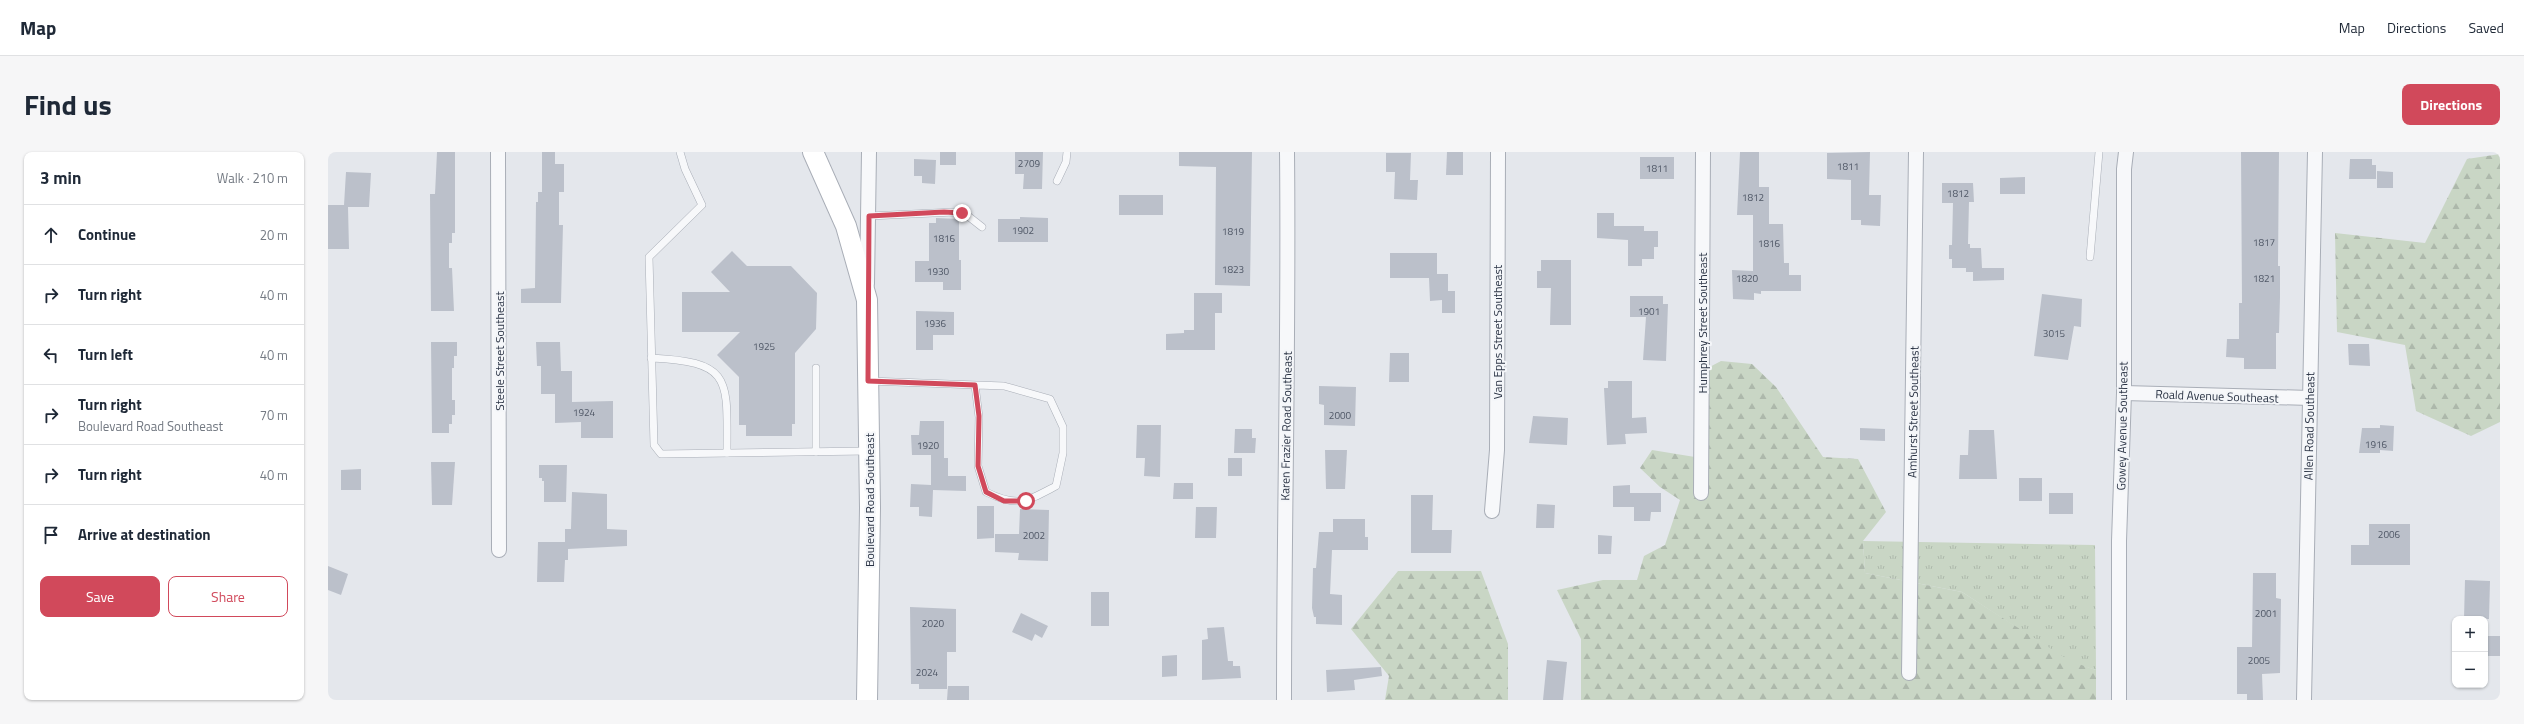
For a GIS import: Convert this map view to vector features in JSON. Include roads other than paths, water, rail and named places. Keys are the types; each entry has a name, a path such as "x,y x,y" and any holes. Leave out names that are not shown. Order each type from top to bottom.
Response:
{"street":[{"name":"Steele Street Southeast","path":"498,152 499,550"},
{"name":"Boulevard Road Southeast","path":"813,152 846,226 867,300"},
{"name":"Boulevard Road Southeast","path":"867,700 870,451 867,300 869,152"},
{"name":"Karen Frazier Road Southeast","path":"1284,700 1284,497 1289,315 1287,152"},
{"name":"Van Epps Street Southeast","path":"1492,511 1497,450 1498,152"},
{"name":"Humphrey Street Southeast","path":"1701,493 1703,152"},
{"name":"Amhurst Street Southeast","path":"1909,673 1916,152"},
{"name":"Gowey Avenue Southeast","path":"2118,700 2119,540 2124,393 2124,176 2126,152"},
{"name":"Allen Road Southeast","path":"2304,700 2315,152"},
{"name":"Roald Avenue Southeast","path":"2124,393 2310,398"}],"lane":[{"path":"680,152 685,169 702,205 649,258 654,445 662,454 870,451"},
{"path":"1057,181 1066,162 1067,152"},
{"path":"2090,258 2100,152"},
{"path":"869,216 954,212 968,216 982,227"},
{"path":"651,358 687,360 708,367 724,385 727,453"},
{"path":"816,368 816,452"},
{"path":"868,381 1004,386 1050,399 1063,427 1063,453 1056,486 1026,501 1004,501 986,492 978,466 979,416 975,385"}]}
